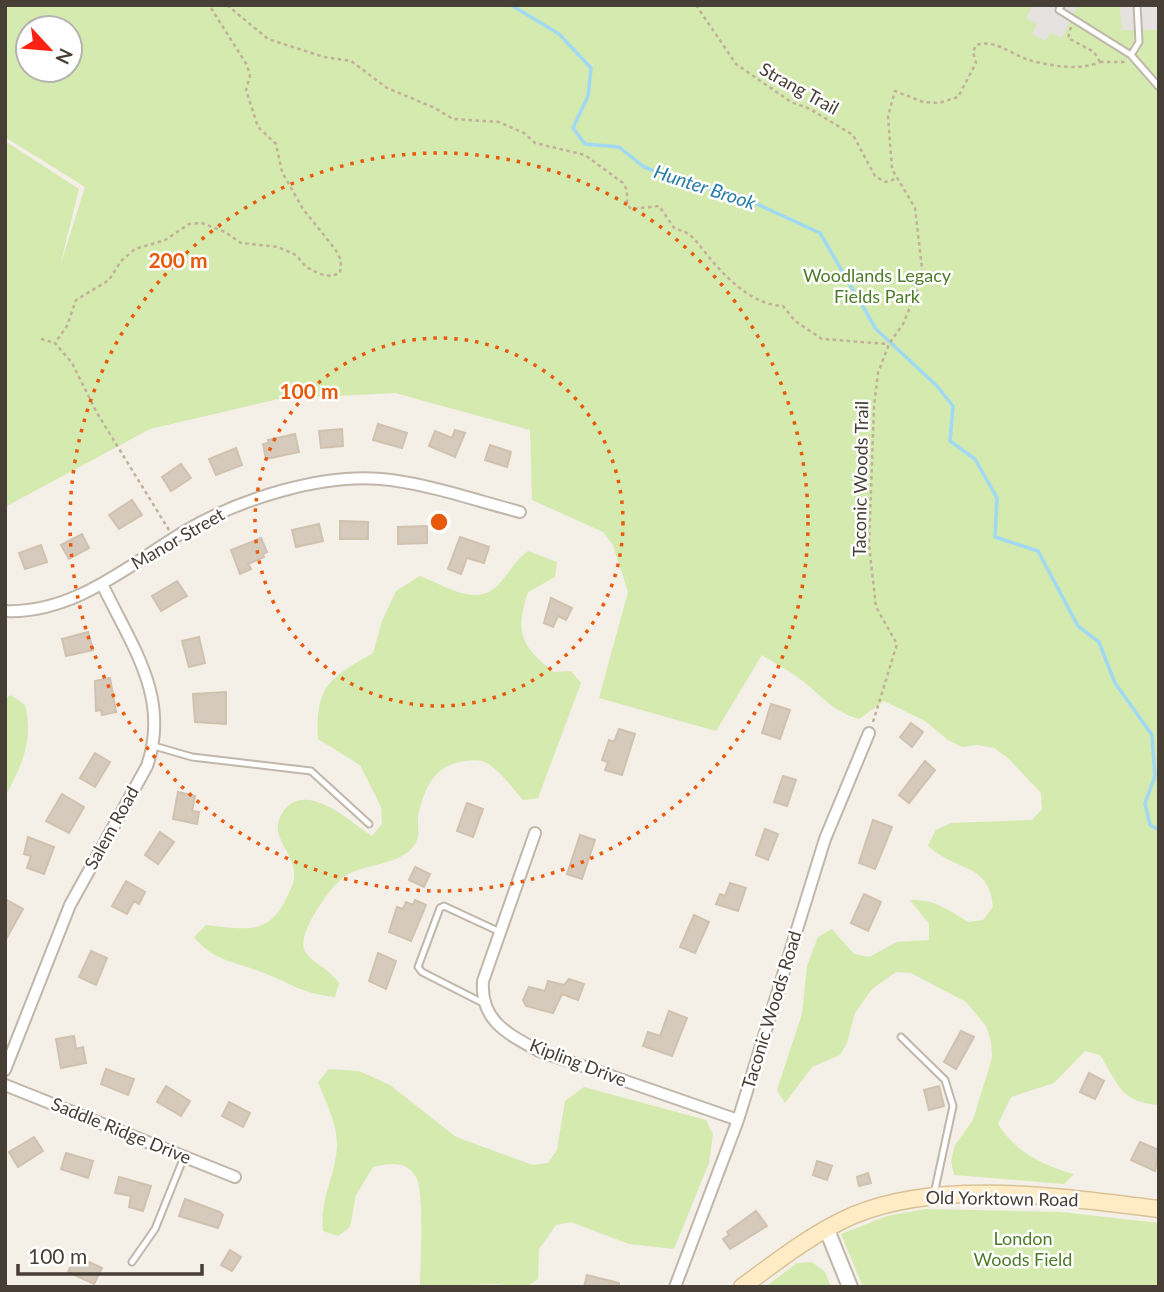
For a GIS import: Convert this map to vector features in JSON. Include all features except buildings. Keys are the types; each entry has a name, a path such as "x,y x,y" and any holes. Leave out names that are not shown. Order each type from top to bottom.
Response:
{"main road":[{"name":"Old Yorktown Road","path":"742,1287 827,1230 852,1216 881,1206 933,1197 1079,1200 1159,1209"}],"street":[{"name":"Manor Street","path":"5,611 22,612 50,606 102,584 174,538 236,506 279,491 354,479 390,480 520,512"},
{"name":"Salem Road","path":"5,1070 70,905 146,766 154,746 155,707 152,687 102,584"},
{"name":"Taconic Woods Road","path":"674,1287 738,1121 825,839 869,733"},
{"path":"483,1003 483,981 536,833"},
{"name":"Kipling Drive","path":"483,1003 496,1022 512,1036 539,1051 738,1121"},
{"name":"Saddle Ridge Drive","path":"5,1085 235,1177"},
{"path":"827,1230 850,1287"}],"lane":[{"path":"1061,5 1059,10 1130,55 1159,87"},
{"path":"1130,55 1139,42 1137,5"},
{"path":"154,746 192,757 311,772 369,824"},
{"path":"483,1003 422,972 418,967 421,954 440,908 444,906 500,932"},
{"path":"901,1037 945,1080 953,1106 933,1197"},
{"path":"132,1262 155,1229 184,1157"}],"path":[{"path":"55,343 67,326 76,300 109,280 121,261 135,249 165,240 189,224 202,223 225,232 241,243 278,247 296,255 306,267 320,274 331,276 340,273 341,260 335,249 303,209 282,172 276,144 258,127 246,90 250,76 247,65 209,5"},
{"path":"227,5 268,39 324,57 351,61 387,88 435,108 453,119 499,122 524,133 535,142 585,155 623,184 628,190 627,204 631,209 659,206 675,229 686,231 696,240 733,283 767,305 783,306 795,321 822,339 889,344"},
{"name":"Strang Trail","path":"696,5 721,45 748,74 791,102 810,109 853,135 875,176 885,182 896,179"},
{"path":"1073,20 1068,38 1094,52 1100,62"},
{"path":"896,179 889,147 891,98 895,91 923,102 939,103 958,97 976,63 973,52 976,45 997,45 1028,60 1087,68 1100,62 1124,63 1130,55"},
{"name":"Taconic Woods Trail","path":"869,733 897,644 876,607 869,545 874,406 878,373 889,344 903,324 923,277 915,208 896,179"},
{"path":"41,339 55,343 72,363 111,437 174,538"}],"green space":[{"name":"Woodlands Legacy Fields Park","path":"5,5 1159,5 1159,1105 1128,1096 1100,1055 1085,1051 1054,1083 1011,1097 998,1124 1013,1142 1031,1156 1074,1174 1064,1184 954,1175 951,1161 955,1145 973,1120 992,1058 991,1041 986,1026 966,1002 911,973 896,972 872,989 855,1013 847,1043 840,1055 812,1067 785,1103 777,1090 802,1014 807,966 818,937 832,929 854,954 869,957 897,942 929,940 929,924 910,900 934,903 968,922 983,920 993,907 985,882 978,874 948,860 928,845 936,830 951,823 1032,820 1042,809 1041,793 1008,758 994,748 978,745 962,747 948,740 925,721 884,701 859,719 851,716 832,706 798,678 762,655 716,731 599,698 628,592 613,545 603,532 532,500 530,430 395,393 278,399 150,429 5,507 5,141 79,189 60,266 85,187 5,137"},
{"path":"528,551 557,562 555,577 528,592 522,617 523,637 534,654 554,672 571,671 581,683 538,798 523,800 499,772 481,761 455,763 439,772 429,785 422,802 418,816 418,838 413,847 399,858 345,876 324,900 310,923 303,944 305,951 339,983 335,997 305,991 210,952 194,937 206,925 254,928 272,919 280,910 294,878 292,862 278,831 282,812 287,807 297,801 319,802 372,836 382,824 381,807 360,765 318,739 318,721 319,706 329,685 346,669 373,653 382,621 396,591 420,576 449,589 480,595 498,585"},
{"path":"11,695 25,705 28,729 25,752 5,796 5,699"},
{"path":"329,1069 359,1071 390,1085 456,1137 533,1165 548,1163 557,1150 565,1101 584,1087 706,1120 713,1134 709,1163 674,1249 629,1244 571,1222 556,1225 539,1249 538,1279 526,1287 496,1284 420,1287 419,1185 408,1168 391,1164 373,1167 356,1195 350,1227 338,1236 323,1231 323,1209 337,1145 333,1121 318,1082"},
{"name":"London Woods Field","path":"925,1209 1061,1212 1159,1223 1159,1287 863,1287 841,1234 887,1216"},
{"path":"812,1262 825,1272 831,1287 765,1287 797,1263"}],"shaded area":[{"path":"1033,5 1078,5 1062,38 1050,33 1046,41 1032,34 1037,24 1026,18"},
{"path":"1120,5 1157,5 1159,30 1122,30"}],"waterway":[{"name":"Hunter Brook","path":"511,5 559,34 591,68 588,96 573,128 585,144 619,147 644,167 691,185 733,193 820,233 876,329 937,386 953,406 950,441 975,459 997,498 995,537 1038,551 1078,626 1099,642 1115,683 1152,735 1155,776 1145,803 1150,825 1159,830"}]}
